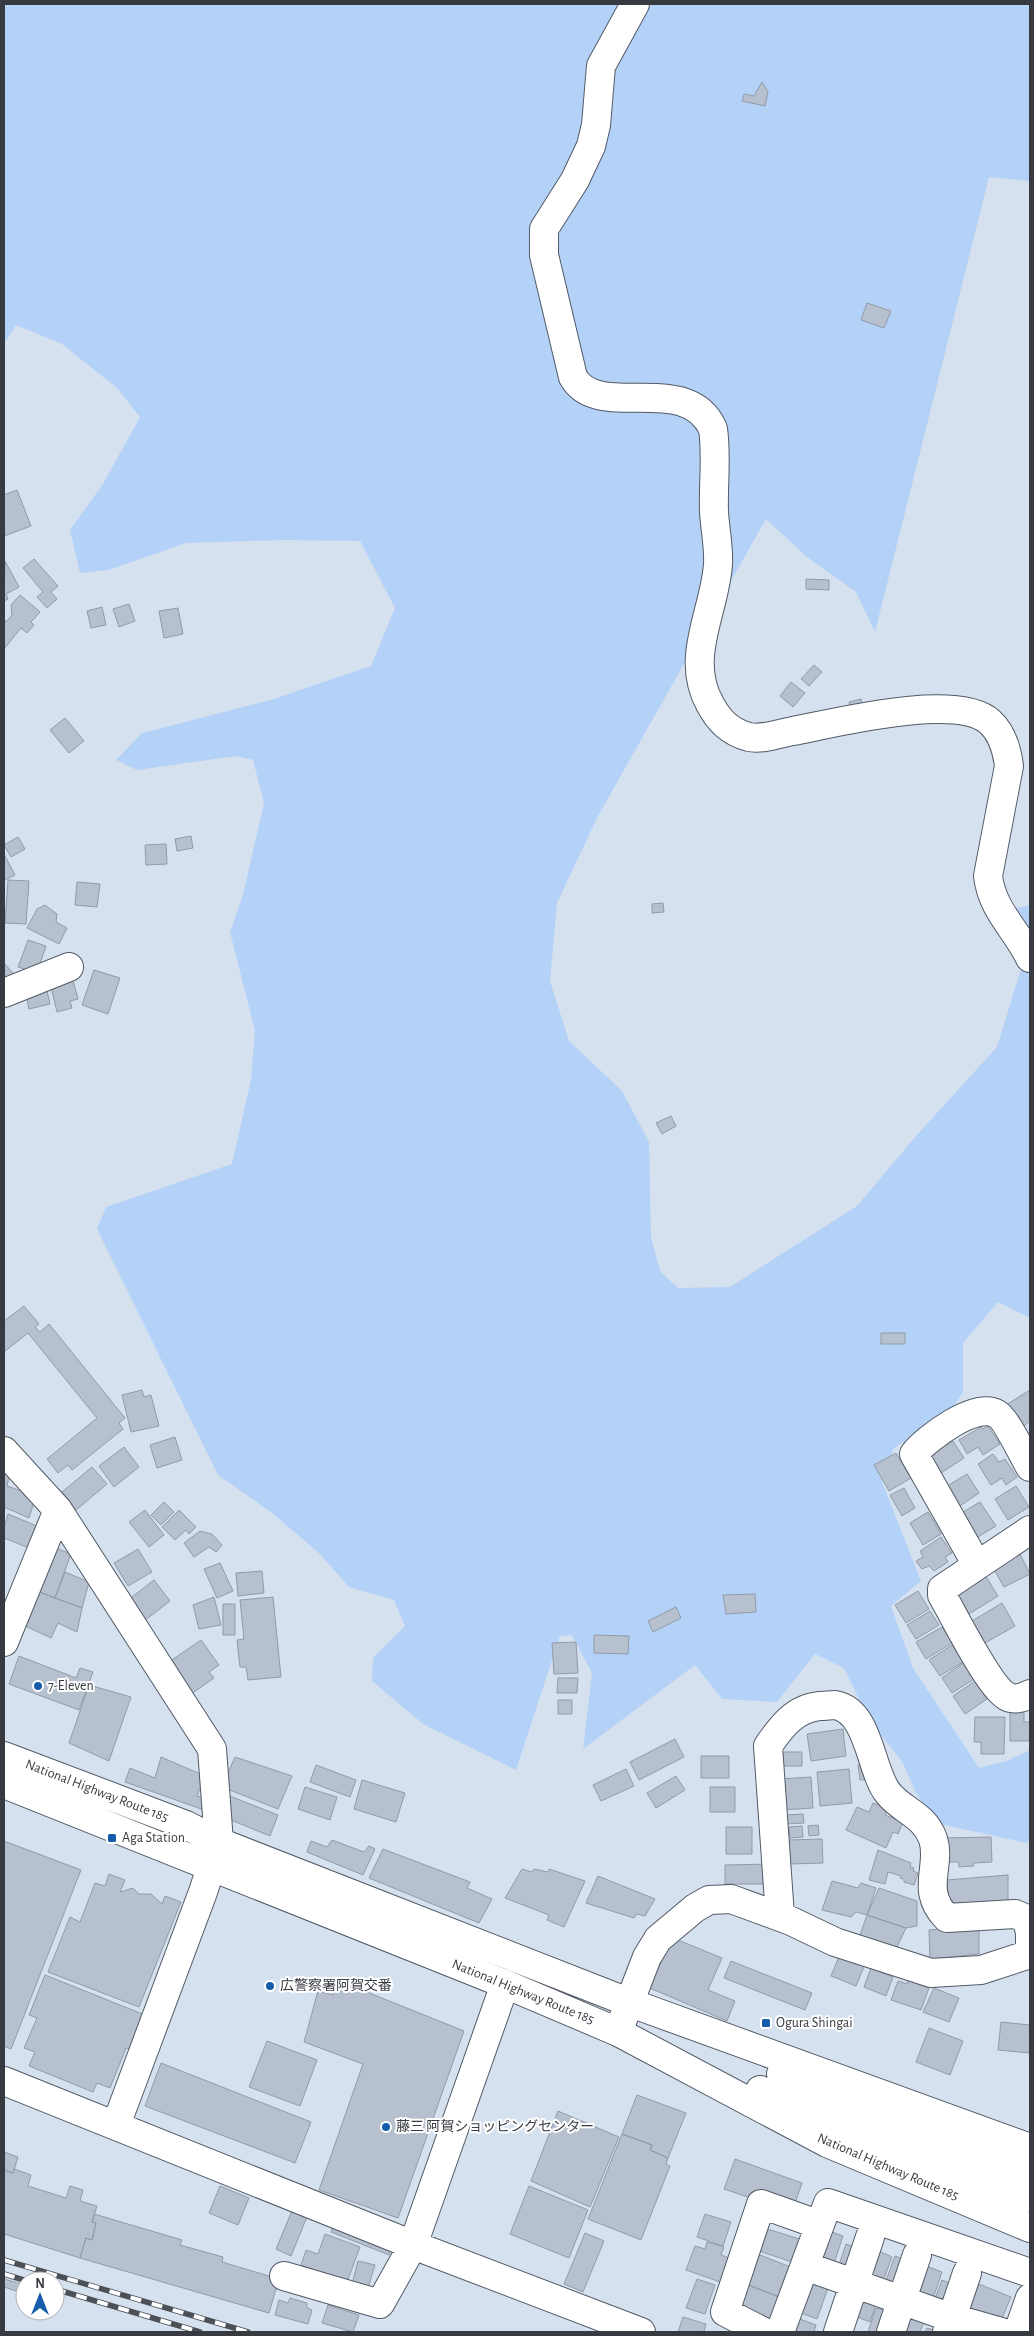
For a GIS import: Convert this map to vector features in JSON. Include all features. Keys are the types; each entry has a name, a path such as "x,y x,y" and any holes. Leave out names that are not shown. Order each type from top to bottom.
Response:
{"main road":[{"path":"635,4 601,66 596,125 591,146 570,188 544,229 542,238 544,255 573,377 577,384 594,394 681,400 694,406 704,414 714,428 714,511 718,565 703,626 699,663 702,686 709,704 725,727 751,738 916,709 976,714 989,721 997,730 1008,753 1009,766 988,876 990,892 1008,925 1022,940 1030,958"},
{"path":"4,993 69,967"},
{"path":"977,1565 914,1454 968,1414 985,1411 998,1414 1030,1467"},
{"path":"4,1451 58,1510 212,1749 216,1854 116,2125"},
{"path":"4,1642 58,1510"},
{"path":"1030,1530 942,1589 942,1595 992,1682 1005,1696 1019,1699 1030,1694"},
{"path":"780,1916 768,1746 782,1725 796,1714 814,1707 835,1705 854,1716 867,1740 880,1780 888,1794 924,1822 933,1839 933,1893 938,1909 947,1918 1015,1914 1027,1919 1030,1933 1030,1954 980,1970 931,1973 835,1942 780,1916 730,1900 709,1900 695,1908 658,1939 647,1957 618,2032 1030,2198"},
{"name":"National Highway Route 185","path":"4,1756 186,1825 216,1854 505,1984 618,2032 828,2143 1030,2228"},
{"name":"National Highway Route 185","path":"4,1784 216,1854 1030,2148"},
{"path":"284,2276 380,2304 413,2245 505,1984"},
{"path":"628,2002 854,2108 1030,2177"},
{"path":"4,2081 413,2245 640,2332"},
{"path":"780,2332 828,2203 1030,2273"},
{"path":"764,2332 725,2312 761,2204 820,2225"},
{"path":"838,2332 870,2237"},
{"path":"891,2332 917,2255"},
{"path":"805,2266 902,2299 950,2325 1001,2332"},
{"path":"950,2325 967,2273"},
{"path":"1018,2332 1030,2298"}],"shaded area":[{"path":"4,4 1030,4 1030,181 989,177 875,632 856,592 807,557 766,519 598,816 557,903 550,981 569,1041 622,1091 649,1142 651,1237 660,1271 678,1288 730,1287 857,1206 916,1136 997,1047 1029,943 1014,909 1030,905 1030,1318 998,1302 963,1343 963,1392 949,1414 894,1448 882,1482 921,1581 891,1606 913,1668 979,1768 1006,1761 1030,1750 1030,1840 1027,1843 939,1824 916,1793 903,1763 868,1718 844,1668 815,1654 777,1702 722,1699 695,1665 583,1749 592,1673 572,1635 560,1636 516,1770 423,1724 372,1681 373,1658 405,1626 394,1600 349,1587 320,1554 271,1512 218,1475 97,1229 106,1207 232,1164 251,1080 255,1031 230,932 243,895 264,803 253,760 236,756 137,770 116,760 142,733 271,700 371,666 395,608 360,541 284,540 186,543 109,570 80,573 70,530 103,484 140,417 117,388 62,344 16,325 4,344"}],"building":[{"path":"762,82 768,92 765,106 742,101 744,94 754,96"},
{"path":"867,303 891,311 884,328 861,320"},
{"path":"17,490 31,526 4,536 4,495"},
{"path":"34,559 58,586 51,592 57,599 47,608 37,597 43,592 23,568"},
{"path":"5,561 19,587 6,594 8,599 4,601"},
{"path":"806,579 829,580 829,590 806,589"},
{"path":"20,595 40,612 31,622 34,625 27,633 21,628 4,649 4,619 6,622 12,615 11,605"},
{"path":"129,604 135,621 119,627 113,609"},
{"path":"102,607 106,625 91,628 87,611"},
{"path":"178,608 183,634 164,638 159,611"},
{"path":"814,665 822,672 809,686 801,679"},
{"path":"791,682 805,693 793,707 780,696"},
{"path":"861,699 863,710 851,712 849,702"},
{"path":"65,718 84,741 69,753 50,730"},
{"path":"191,836 193,848 177,851 175,839"},
{"path":"18,837 25,849 11,857 4,845"},
{"path":"166,844 167,864 146,865 145,845"},
{"path":"4,854 15,875 5,880 4,878"},
{"path":"8,880 29,881 26,924 5,923"},
{"path":"77,882 100,884 97,907 75,905"},
{"path":"663,903 664,912 652,913 652,904"},
{"path":"45,905 57,914 56,922 67,928 59,944 27,928 37,909"},
{"path":"28,940 46,946 37,973 18,967"},
{"path":"4,963 13,973 4,985"},
{"path":"94,970 120,978 108,1014 82,1005"},
{"path":"71,973 78,999 70,1001 72,1008 57,1012 50,983"},
{"path":"45,982 50,1004 29,1009 24,987"},
{"path":"671,1116 676,1126 662,1134 656,1123"},
{"path":"24,1306 39,1324 35,1327 40,1332 49,1324 125,1418 119,1423 123,1429 72,1470 68,1465 58,1473 47,1459 97,1418 28,1333 4,1352 4,1321"},
{"path":"881,1333 905,1333 905,1344 881,1344"},
{"path":"142,1390 144,1397 151,1395 159,1426 131,1432 122,1395"},
{"path":"1030,1390 1030,1421 1021,1428 1006,1405"},
{"path":"988,1426 1000,1444 983,1455 978,1447 967,1454 959,1440 981,1427 983,1429"},
{"path":"175,1437 182,1460 157,1468 150,1445"},
{"path":"953,1441 964,1458 938,1475 927,1457"},
{"path":"124,1447 139,1467 114,1487 99,1466"},
{"path":"896,1453 911,1478 889,1491 874,1465"},
{"path":"993,1454 999,1462 1005,1459 1017,1477 1006,1485 1002,1478 991,1485 978,1464"},
{"path":"4,1465 11,1468 7,1486 36,1496 29,1518 4,1507"},
{"path":"92,1467 107,1484 76,1510 62,1492"},
{"path":"967,1474 979,1493 960,1506 947,1486"},
{"path":"1016,1486 1029,1507 1008,1520 995,1499"},
{"path":"904,1488 915,1508 902,1516 890,1495"},
{"path":"164,1502 174,1512 161,1525 151,1515"},
{"path":"980,1502 996,1526 976,1538 960,1514"},
{"path":"145,1510 164,1535 149,1547 129,1522"},
{"path":"179,1510 196,1527 189,1534 186,1530 175,1540 162,1527"},
{"path":"928,1512 941,1534 923,1545 910,1523"},
{"path":"8,1514 42,1528 34,1550 4,1538 4,1528"},
{"path":"200,1531 212,1534 222,1545 216,1552 209,1547 194,1557 184,1543"},
{"path":"941,1537 952,1553 945,1557 948,1562 934,1571 929,1566 922,1569 916,1561 923,1557 920,1551"},
{"path":"51,1546 71,1554 55,1598 31,1589"},
{"path":"138,1549 152,1572 128,1586 114,1563"},
{"path":"1019,1552 1030,1574 1004,1587 992,1566"},
{"path":"220,1563 233,1591 217,1598 204,1569"},
{"path":"262,1571 264,1593 238,1596 236,1573"},
{"path":"65,1572 89,1582 82,1608 55,1598"},
{"path":"985,1575 998,1596 969,1614 956,1592"},
{"path":"154,1580 170,1601 144,1621 128,1600"},
{"path":"31,1589 82,1608 77,1632 58,1623 51,1638 21,1624"},
{"path":"918,1591 929,1609 906,1623 895,1605"},
{"path":"755,1594 756,1612 726,1614 723,1595"},
{"path":"214,1597 221,1625 199,1629 193,1605"},
{"path":"273,1597 281,1677 248,1680 246,1667 240,1667 237,1640 244,1639 240,1600"},
{"path":"1002,1603 1015,1626 985,1643 972,1621"},
{"path":"223,1604 235,1604 235,1635 223,1635"},
{"path":"676,1607 681,1618 653,1632 648,1621"},
{"path":"930,1611 939,1625 916,1639 907,1625"},
{"path":"942,1627 952,1643 926,1659 916,1642"},
{"path":"594,1635 629,1636 628,1654 594,1653"},
{"path":"201,1640 219,1665 209,1672 214,1678 191,1694 169,1662"},
{"path":"576,1642 578,1673 554,1674 552,1643"},
{"path":"952,1645 963,1662 940,1676 929,1660"},
{"path":"19,1656 76,1678 80,1668 93,1672 79,1710 9,1684"},
{"path":"963,1663 974,1679 952,1693 942,1678"},
{"path":"558,1678 578,1678 577,1693 557,1693"},
{"path":"975,1681 987,1699 965,1714 953,1696"},
{"path":"89,1685 131,1697 109,1761 69,1743"},
{"path":"558,1700 572,1700 572,1714 558,1714"},
{"path":"1010,1712 1024,1712 1024,1722 1030,1722 1030,1741 1010,1741"},
{"path":"975,1717 1005,1717 1004,1754 981,1754 981,1742 974,1742"},
{"path":"843,1729 846,1756 811,1761 807,1734"},
{"path":"675,1739 684,1757 639,1780 630,1762"},
{"path":"774,1752 802,1752 802,1766 774,1766"},
{"path":"701,1756 729,1756 729,1778 701,1778"},
{"path":"161,1757 205,1776 197,1796 209,1800 207,1811 125,1782 130,1768 155,1778"},
{"path":"235,1757 292,1776 278,1809 222,1787"},
{"path":"871,1764 872,1779 860,1780 858,1765"},
{"path":"316,1765 356,1780 350,1797 310,1782"},
{"path":"626,1769 634,1786 601,1801 593,1785"},
{"path":"849,1769 852,1803 820,1806 817,1772"},
{"path":"676,1776 685,1790 656,1808 647,1793"},
{"path":"811,1777 813,1808 781,1810 779,1779"},
{"path":"362,1780 405,1793 396,1822 354,1809"},
{"path":"305,1787 337,1797 330,1820 298,1809"},
{"path":"710,1787 735,1787 735,1812 710,1812"},
{"path":"227,1795 278,1815 270,1836 221,1816"},
{"path":"873,1803 888,1809 885,1815 903,1822 898,1834 893,1832 886,1848 846,1830 857,1807 869,1812"},
{"path":"803,1814 804,1823 786,1824 785,1815"},
{"path":"818,1825 819,1835 809,1836 808,1826"},
{"path":"802,1826 803,1837 790,1838 789,1827"},
{"path":"726,1827 752,1827 752,1854 726,1854"},
{"path":"991,1837 992,1862 973,1863 974,1866 959,1867 959,1862 943,1862 942,1838"},
{"path":"822,1839 823,1863 790,1864 789,1840"},
{"path":"332,1840 364,1852 369,1846 375,1849 363,1875 307,1852 311,1841 327,1847"},
{"path":"4,1841 81,1870 11,2049 4,2046"},
{"path":"383,1849 470,1882 467,1888 492,1899 479,1923 369,1878"},
{"path":"878,1850 911,1863 910,1867 914,1868 913,1871 918,1873 914,1885 904,1882 904,1879 900,1878 901,1876 888,1872 885,1884 869,1880"},
{"path":"771,1864 771,1884 725,1884 725,1865"},
{"path":"522,1869 532,1872 534,1869 548,1872 549,1869 585,1881 564,1927 547,1920 549,1915 505,1898"},
{"path":"109,1874 125,1880 120,1892 133,1888 139,1894 151,1894 162,1904 165,1896 181,1902 139,2007 48,1972 70,1917 80,1922 95,1883 105,1886"},
{"path":"1008,1875 1008,1904 949,1908 947,1880"},
{"path":"598,1876 655,1899 645,1916 637,1914 634,1918 586,1903"},
{"path":"832,1881 858,1888 861,1883 876,1888 867,1915 856,1912 851,1917 822,1910"},
{"path":"879,1888 917,1901 917,1926 906,1928 867,1915"},
{"path":"867,1915 906,1928 897,1947 859,1938"},
{"path":"979,1926 979,1954 930,1959 929,1930"},
{"path":"673,1938 722,1958 708,1990 735,2001 727,2021 645,1986 653,1968 657,1970"},
{"path":"841,1952 866,1962 856,1986 831,1976"},
{"path":"731,1961 812,1993 805,2010 724,1978"},
{"path":"871,1968 893,1977 886,1996 864,1987"},
{"path":"45,1975 145,2015 131,2049 126,2048 110,2088 97,2083 93,2092 29,2066 35,2052 24,2048 37,2018 29,2015"},
{"name":"藤三 阿賀ショッピングセンター","path":"337,1980 464,2031 398,2218 319,2190 363,2064 304,2042 318,1991 333,1995"},
{"path":"908,1980 929,1988 921,2010 891,2000 898,1981 907,1984"},
{"path":"934,1988 959,1998 949,2022 923,2012"},
{"path":"1001,2022 1030,2025 1030,2053 998,2050"},
{"path":"929,2028 963,2041 950,2075 916,2062"},
{"path":"267,2041 317,2060 300,2106 249,2087"},
{"path":"161,2063 311,2122 295,2163 145,2106"},
{"path":"637,2095 686,2113 668,2158 650,2150 652,2145 622,2134"},
{"path":"558,2111 619,2137 590,2207 531,2181"},
{"path":"622,2134 652,2145 650,2150 668,2158 666,2164 670,2166 641,2240 588,2219"},
{"path":"4,2152 18,2157 13,2173 4,2170"},
{"path":"735,2159 802,2183 792,2212 724,2189"},
{"path":"14,2169 31,2175 28,2186 66,2198 70,2186 83,2190 80,2201 97,2206 92,2222 96,2223 92,2240 86,2238 80,2258 4,2234 4,2170 13,2173"},
{"path":"220,2186 249,2198 238,2225 209,2213"},
{"path":"529,2186 588,2210 569,2258 510,2234"},
{"path":"294,2206 309,2212 291,2256 276,2249"},
{"path":"94,2214 182,2240 180,2245 223,2257 222,2262 279,2279 269,2313 80,2258 86,2238 92,2240 96,2223 92,2222"},
{"path":"705,2214 731,2222 723,2246 697,2237"},
{"path":"336,2220 394,2243 389,2255 331,2232"},
{"path":"764,2228 803,2240 795,2263 756,2250"},
{"path":"829,2231 843,2236 832,2269 817,2263"},
{"path":"585,2233 604,2241 583,2292 564,2284"},
{"path":"325,2234 360,2247 347,2282 301,2265 306,2250 318,2254"},
{"path":"707,2242 724,2247 721,2255 732,2259 723,2283 686,2270 695,2246 705,2249"},
{"path":"846,2244 861,2249 853,2273 838,2268"},
{"path":"877,2250 892,2257 882,2284 866,2278"},
{"path":"755,2253 793,2268 782,2298 743,2283"},
{"path":"895,2256 911,2262 901,2289 885,2283"},
{"path":"358,2261 375,2265 368,2288 352,2284"},
{"path":"926,2266 942,2272 933,2299 916,2293"},
{"path":"4,2279 15,2282 15,2291 4,2287"},
{"path":"697,2279 715,2285 705,2314 686,2308"},
{"path":"813,2280 829,2285 817,2319 801,2313"},
{"path":"942,2280 958,2286 949,2309 933,2304"},
{"path":"743,2283 782,2298 772,2324 733,2310"},
{"path":"979,2284 1011,2297 1000,2323 968,2311"},
{"path":"290,2298 307,2303 307,2308 312,2310 308,2324 275,2315 279,2300 288,2303"},
{"path":"861,2299 876,2304 870,2322 855,2316"},
{"path":"328,2305 359,2315 353,2332 322,2323"},
{"path":"876,2308 890,2312 883,2332 868,2332"},
{"path":"909,2316 924,2322 920,2332 903,2332"},
{"path":"683,2317 706,2324 704,2332 678,2332"},
{"path":"800,2319 816,2325 814,2332 795,2332"},
{"path":"927,2328 940,2332 925,2332"}],"railway":[{"path":"4,2260 248,2332"},
{"path":"4,2274 15,2277"},
{"path":"65,2292 200,2332"}],"place":[{"name":"7-Eleven","path":"38,1686"},
{"name":"Aga Station","path":"112,1838"},
{"name":"広警察署阿賀交番","path":"270,1986"},
{"name":"Ogura Shingai","path":"766,2023"},
{"name":"藤三 阿賀ショッピングセンター","path":"386,2127"}]}
